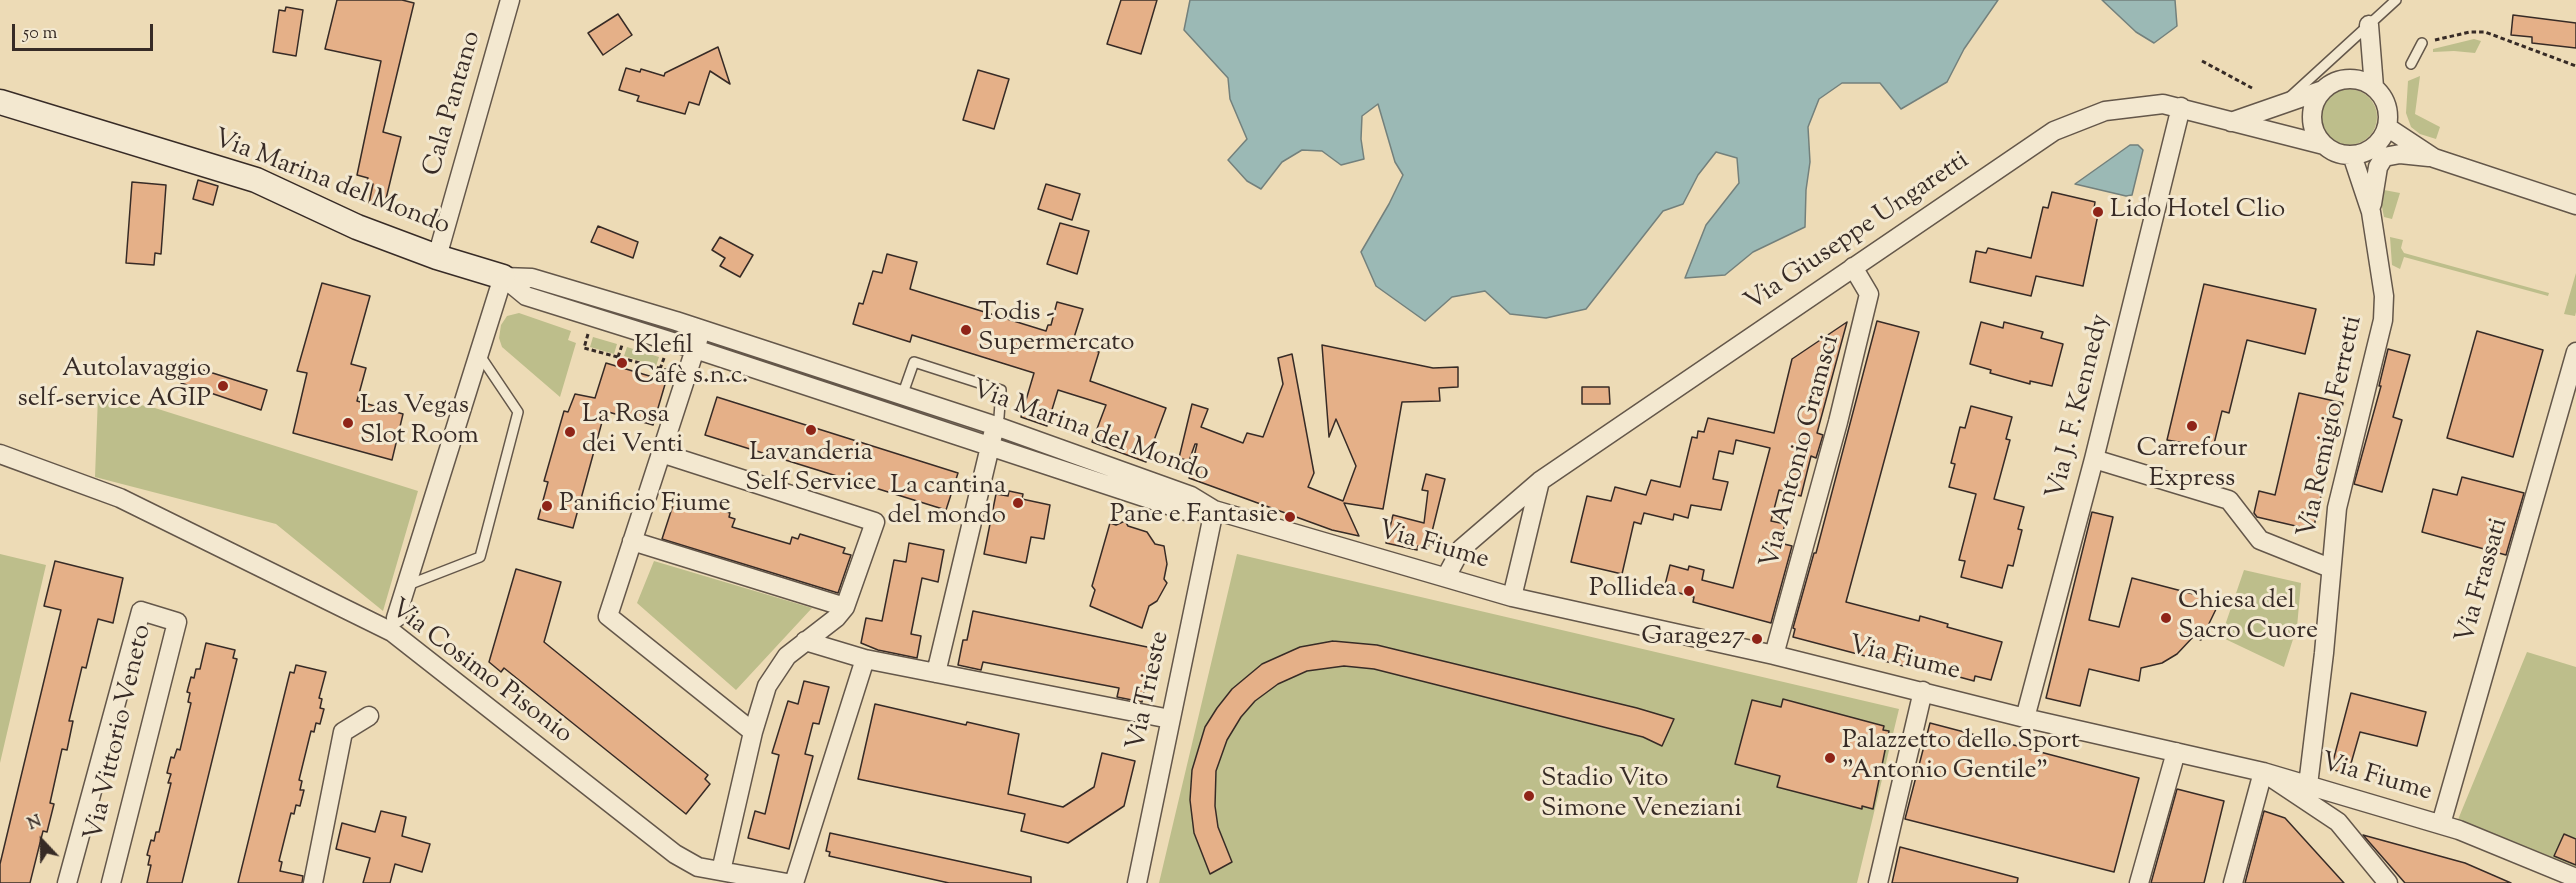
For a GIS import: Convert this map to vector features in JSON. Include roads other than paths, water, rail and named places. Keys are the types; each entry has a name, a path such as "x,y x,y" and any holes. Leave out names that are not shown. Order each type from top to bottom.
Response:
{"street":[{"name":"Cala Pantano","path":"438,257 510,0"},
{"path":"2369,25 2374,87 2387,105 2387,127 2382,138 2374,147 2352,155 2342,154 2324,145 2316,135 2312,112 2323,90 2332,83 2353,79 2374,87"},
{"path":"2231,122 2323,90"},
{"name":"Via Marina del Mondo","path":"0,102 256,180 357,227 438,257 503,277 532,278 701,329 996,426 1191,496 1214,510"},
{"name":"Via Giuseppe Ungaretti","path":"1446,577 1461,549 1540,481 2054,131 2105,111 2163,104 2324,145"},
{"name":"Via J. F. Kennedy","path":"2025,718 2094,459 2181,107"},
{"path":"2387,127 2434,158"},
{"path":"2371,212 2373,184 2378,167 2384,157 2400,154 2434,158 2576,206"},
{"name":"Via Remigio Ferretti","path":"2308,785 2324,652 2337,508 2383,320 2384,296 2371,212 2352,155"},
{"path":"2554,198 2576,220"},
{"name":"Via Antonio Gramsci","path":"1774,655 1838,422 1869,294 1853,267"},
{"name":"Via Marina del Mondo","path":"503,277 526,296 695,349 1186,511 1214,510"},
{"path":"396,618 503,277"},
{"path":"701,329 608,616 753,732"},
{"name":"Via Frassati","path":"2441,824 2576,352"},
{"path":"936,674 996,426"},
{"path":"661,453 875,522 845,607 836,618 805,641 777,668 766,686 753,732 722,871"},
{"name":"Via Cosimo Pisonio","path":"0,454 120,498 392,632 662,844 696,875 722,871 787,883"},
{"path":"2094,459 2229,500 2260,540 2330,568"},
{"path":"1512,597 1540,481"},
{"name":"Via Fiume","path":"1214,510 1512,597 1774,655 2025,718 2263,772 2441,824 2576,878"},
{"name":"Via Trieste","path":"1137,883 1214,510"},
{"path":"632,541 845,607"},
{"name":"Via Vittorio Veneto","path":"67,883 141,611 177,622 111,883"},
{"path":"805,641 864,659 1170,720"},
{"path":"794,883 864,659"},
{"path":"1878,883 1923,691"},
{"path":"313,883 343,732 369,716"},
{"path":"2139,883 2176,752"},
{"path":"2233,883 2263,772 2338,822 2388,883"}],"lane":[{"path":"2280,106 2396,0"},
{"path":"2411,64 2422,43"},
{"path":"406,585 480,557 518,412 479,354"},
{"path":"903,396 914,362 1000,390 999,417 996,426"}],"water":[{"path":"1190,0 1998,0 1964,49 1947,82 1901,109 1880,83 1842,83 1819,99 1808,127 1810,162 1806,190 1805,227 1753,252 1725,275 1685,278 1706,225 1739,183 1737,158 1716,152 1698,175 1683,204 1663,211 1586,309 1546,318 1510,314 1485,291 1452,297 1425,321 1376,286 1361,252 1403,175 1395,162 1378,104 1362,116 1361,139 1364,159 1341,165 1322,151 1302,150 1282,162 1261,189 1247,181 1228,160 1247,139 1230,99 1228,78 1184,30"},
{"path":"2102,0 2175,0 2177,26 2154,43 2136,32"},
{"path":"2130,145 2138,145 2143,150 2132,195 2126,196 2075,184"}],"place":[{"name":"Lido Hotel Clio","path":"2098,212"},
{"name":"Todis - Supermercato","path":"966,330"},
{"name":"Klefil Cafè s.n.c.","path":"622,363"},
{"name":"Autolavaggio self-service AGIP","path":"223,386"},
{"name":"Las Vegas Slot Room","path":"348,423"},
{"name":"Carrefour Express","path":"2192,426"},
{"name":"Lavanderia Self Service","path":"811,430"},
{"name":"La Rosa dei Venti","path":"570,432"},
{"name":"La cantina del mondo","path":"1018,503"},
{"name":"Panificio Fiume","path":"547,506"},
{"name":"Pane e Fantasie","path":"1290,517"},
{"name":"Pollidea","path":"1689,591"},
{"name":"Chiesa del Sacro Cuore","path":"2166,618"},
{"name":"Garage27","path":"1757,639"},
{"name":"Palazzetto dello Sport \"Antonio Gentile\"","path":"1830,758"},
{"name":"Stadio Vito Simone Veneziani","path":"1529,796"}]}
